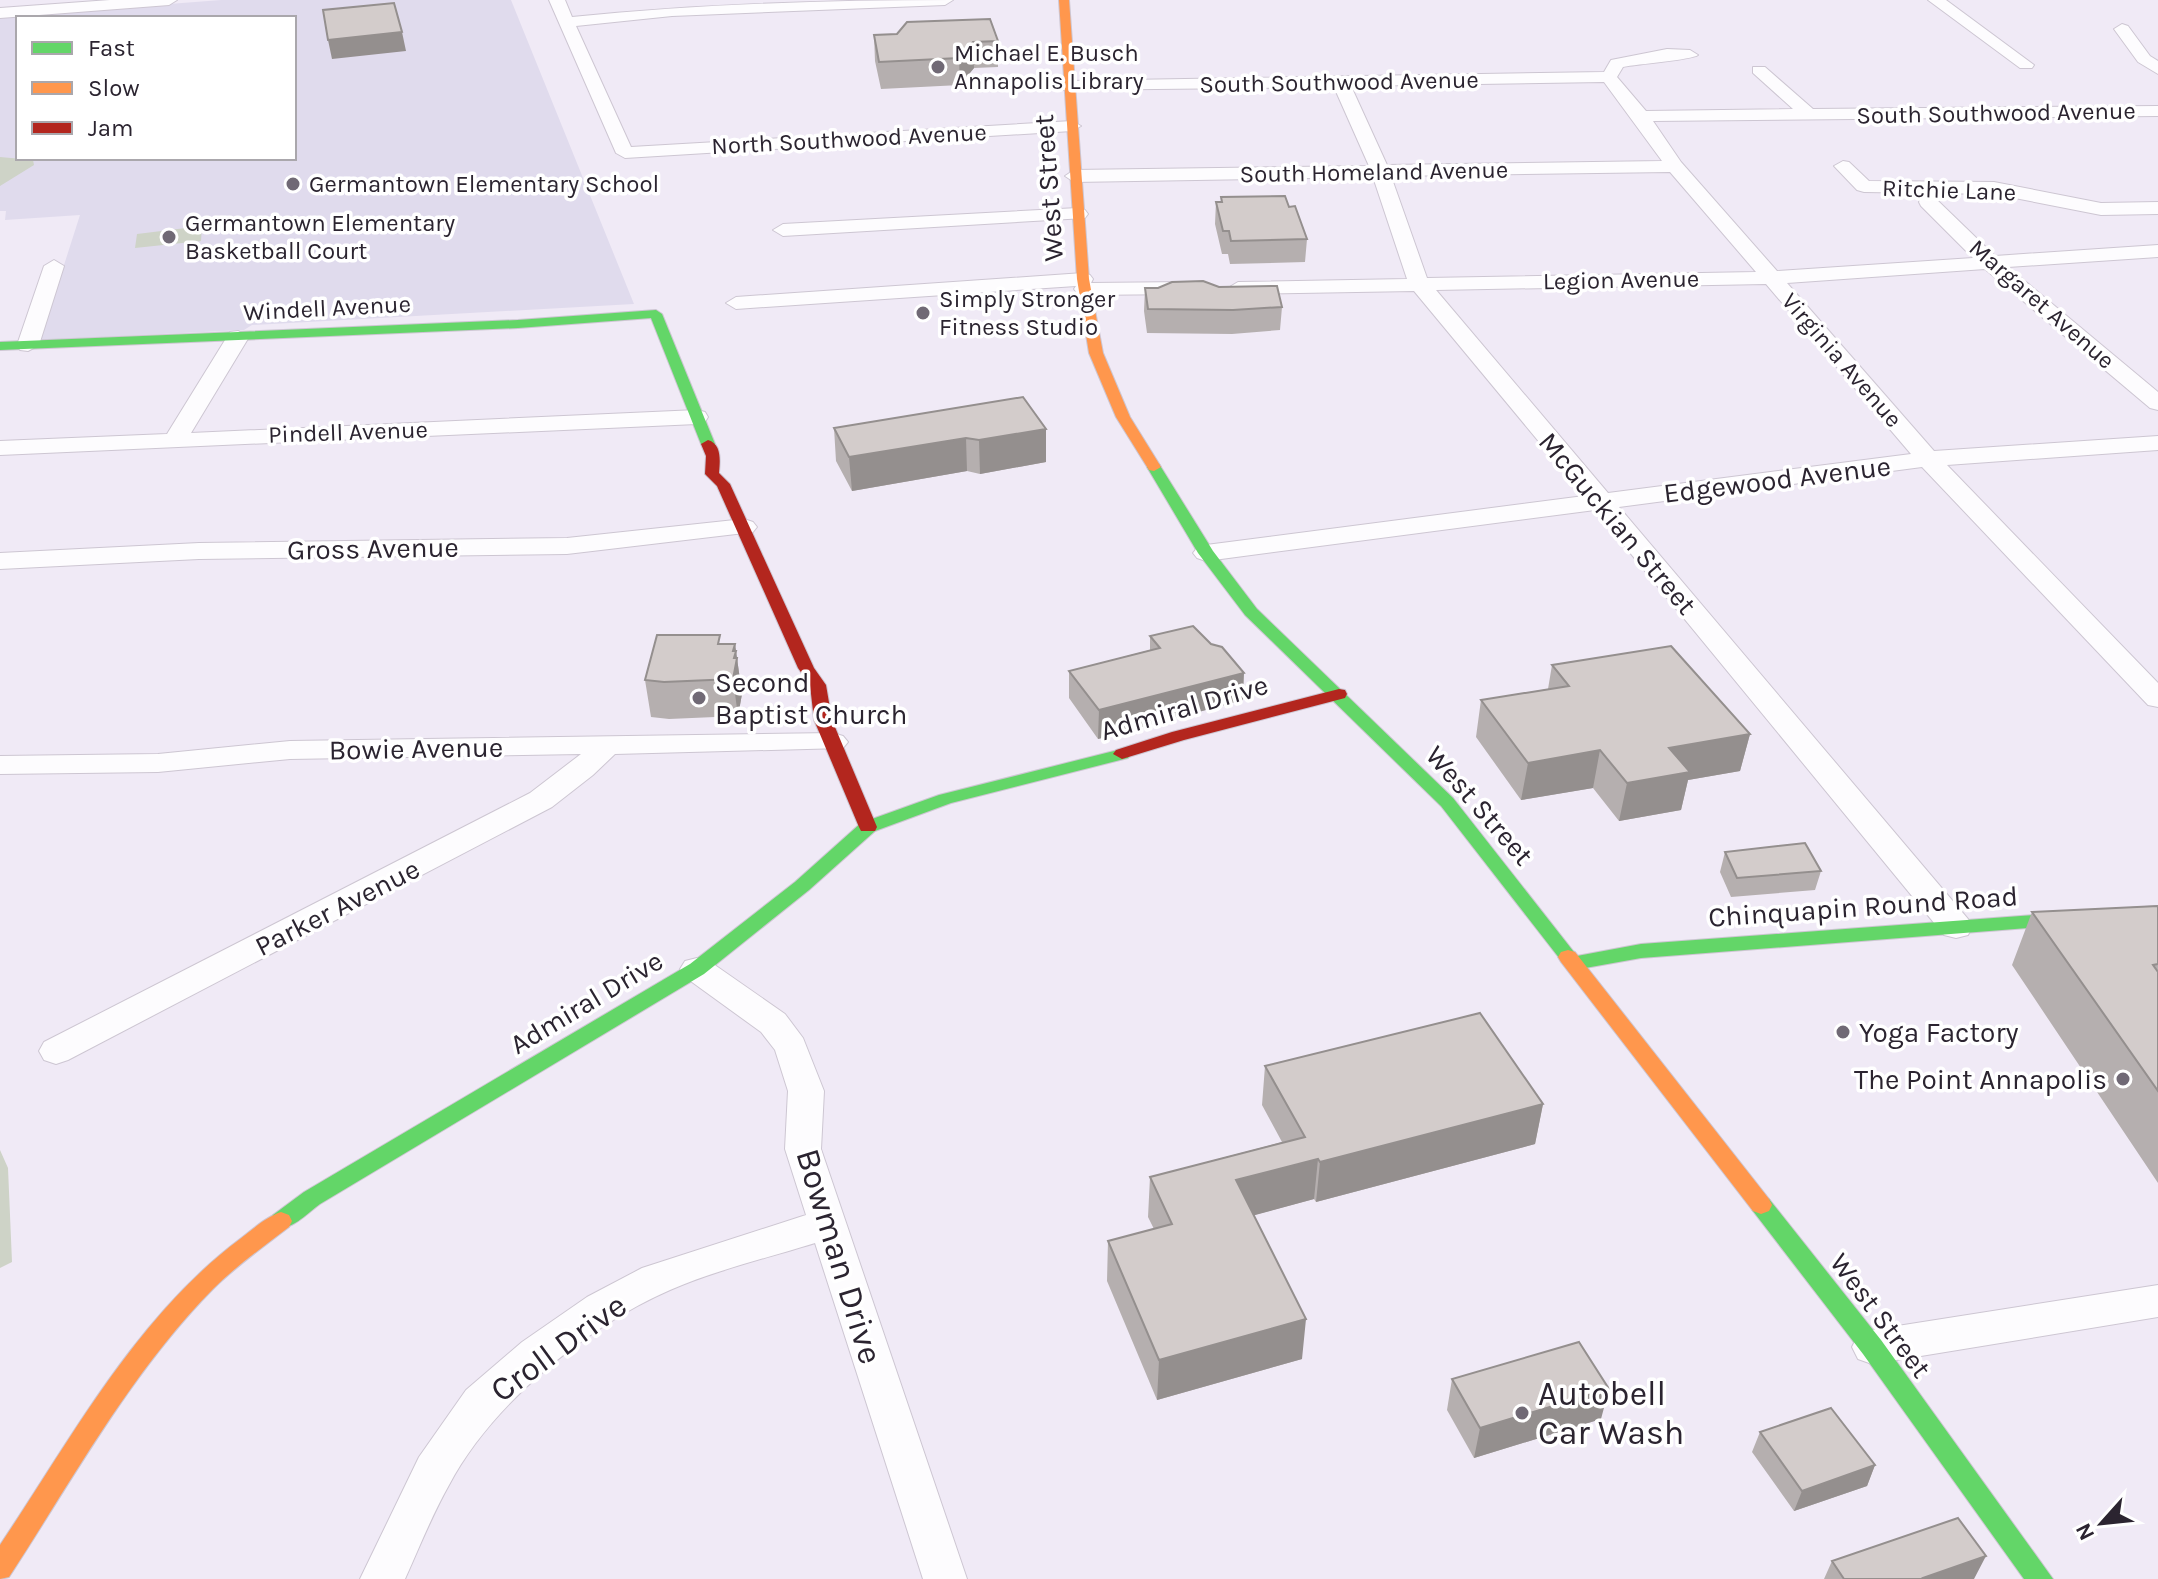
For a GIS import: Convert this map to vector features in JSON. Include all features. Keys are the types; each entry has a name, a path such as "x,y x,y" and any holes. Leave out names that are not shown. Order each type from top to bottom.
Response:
{"main road":[{"name":"West Street","path":"1064,0 1074,176 1084,284 1096,353 1123,417 1206,553 1251,612 1447,802 1872,1347 2040,1579"},
{"name":"Windell Avenue","path":"0,346 238,337 656,314 697,417"},
{"path":"697,417 713,456 725,464 729,472 723,484 806,668 813,674 824,704 828,731 868,827"},
{"name":"Admiral Drive","path":"0,1568 139,1361 197,1290 229,1260 312,1198 697,969 802,886 868,827 899,813 945,799 1143,749 1178,736 1339,694"},
{"name":"Chinquapin Round Road","path":"1574,963 1641,951 2158,912"}],"street":[{"path":"0,13 169,0"},
{"path":"557,0 567,22 669,5 945,0"},
{"path":"1936,0 2026,65"},
{"name":"North Southwood Avenue","path":"567,22 625,153 1072,126"},
{"path":"2122,29 2144,59 2158,69"},
{"path":"1609,77 1617,63 1667,54 1690,55"},
{"path":"1759,70 1809,115"},
{"name":"South Southwood Avenue","path":"1069,86 1609,77"},
{"name":"Virginia Avenue","path":"1609,77 1641,116 1675,166 1928,459 2158,699"},
{"name":"McGuckian Street","path":"1341,83 1381,173 1418,282 1956,927"},
{"name":"South Southwood Avenue","path":"1641,116 2158,111"},
{"name":"South Homeland Avenue","path":"1074,176 1675,166"},
{"name":"Ritchie Lane","path":"1843,166 1864,186 1986,187 2101,209 2154,211"},
{"name":"Margaret Avenue","path":"1928,202 1990,263 2158,403"},
{"path":"783,230 1078,214"},
{"name":"Legion Avenue","path":"736,303 1084,284 1771,278 2158,251"},
{"path":"28,345 54,266"},
{"path":"175,439 238,337"},
{"name":"Pindell Avenue","path":"0,448 697,417"},
{"name":"Edgewood Avenue","path":"1206,553 1928,459 2158,443"},
{"name":"Gross Avenue","path":"0,561 199,551 567,546 744,527"},
{"name":"Bowie Avenue","path":"0,765 158,763 290,750 607,746 828,731"},
{"name":"Parker Avenue","path":"56,1051 541,800 583,769 607,746"},
{"name":"Bowman Drive","path":"697,969 773,1023 791,1047 806,1091 803,1149 945,1579"},
{"name":"Croll Drive","path":"382,1579 434,1470 481,1403 536,1354 601,1309 656,1279 826,1224"},
{"path":"1872,1347 2158,1301"}],"shaded area":[{"name":"Germantown Elementary School","path":"221,0 511,0 634,304 40,340 80,215 5,220 6,211 0,211 0,17"},
{"path":"0,157 33,160 34,165 0,186"},
{"name":"Germantown Elementary Basketball Court","path":"202,226 201,241 135,248 137,234"},
{"path":"0,1150 8,1168 12,1262 0,1268"}],"building":[{"path":"394,3 402,32 328,40 323,10"},
{"path":"990,19 998,41 973,42 959,58 879,62 874,35 897,34 907,22"},
{"path":"1285,196 1289,207 1295,206 1307,239 1231,241 1229,231 1223,231 1216,202 1222,202 1221,197"},
{"path":"1203,281 1219,287 1277,286 1282,307 1148,309 1145,288 1158,288 1172,282"},
{"path":"1023,397 1046,429 849,457 834,428"},
{"path":"1193,626 1211,644 1222,647 1244,673 1099,710 1069,671 1160,648 1150,636"},
{"path":"657,635 720,635 718,644 735,644 734,658 737,658 733,679 645,680"},
{"path":"1671,646 1750,734 1669,748 1690,772 1627,783 1600,750 1528,763 1481,700 1569,686 1552,665"},
{"path":"1805,843 1821,871 1737,878 1725,852"},
{"path":"2158,906 2158,964 2153,965 2158,972 2158,1091 2032,912"},
{"path":"1480,1013 1543,1104 1320,1162 1318,1159 1236,1180 1306,1319 1159,1360 1108,1241 1172,1224 1150,1177 1305,1137 1265,1066"},
{"path":"1579,1342 1609,1389 1480,1428 1452,1379"},
{"path":"1831,1408 1875,1465 1802,1491 1760,1432"},
{"path":"1958,1518 1986,1556 1924,1579 1844,1579 1832,1561"}],"traffic: fast":[{"path":"0,346 518,324 656,314 708,444"},
{"path":"1154,467 1206,553 1251,612 1447,802 1568,957"},
{"path":"281,1221 312,1198 697,969 802,886 868,827 945,799 1122,754"},
{"path":"1574,963 1641,951 2158,912"},
{"path":"1761,1205 1872,1347 2040,1579"}],"traffic: slow":[{"path":"1064,0 1083,279 1096,353 1123,417 1154,467"},
{"path":"1568,957 1761,1205"},
{"path":"0,1568 117,1390 169,1322 217,1271 281,1221"}],"traffic: jam":[{"path":"708,444 713,456 712,474 723,484 806,668 818,685 823,720 868,827"},
{"path":"1122,754 1178,736 1339,694"}],"place":[{"name":"Michael E. Busch Annapolis Library","path":"938,67"},
{"name":"Germantown Elementary School","path":"293,184"},
{"name":"Germantown Elementary Basketball Court","path":"169,237"},
{"name":"Simply Stronger Fitness Studio","path":"923,313"},
{"name":"Second Baptist Church","path":"699,698"},
{"name":"Yoga Factory","path":"1843,1032"},
{"name":"The Point Annapolis","path":"2123,1079"},
{"name":"Autobell Car Wash","path":"1522,1413"}]}
